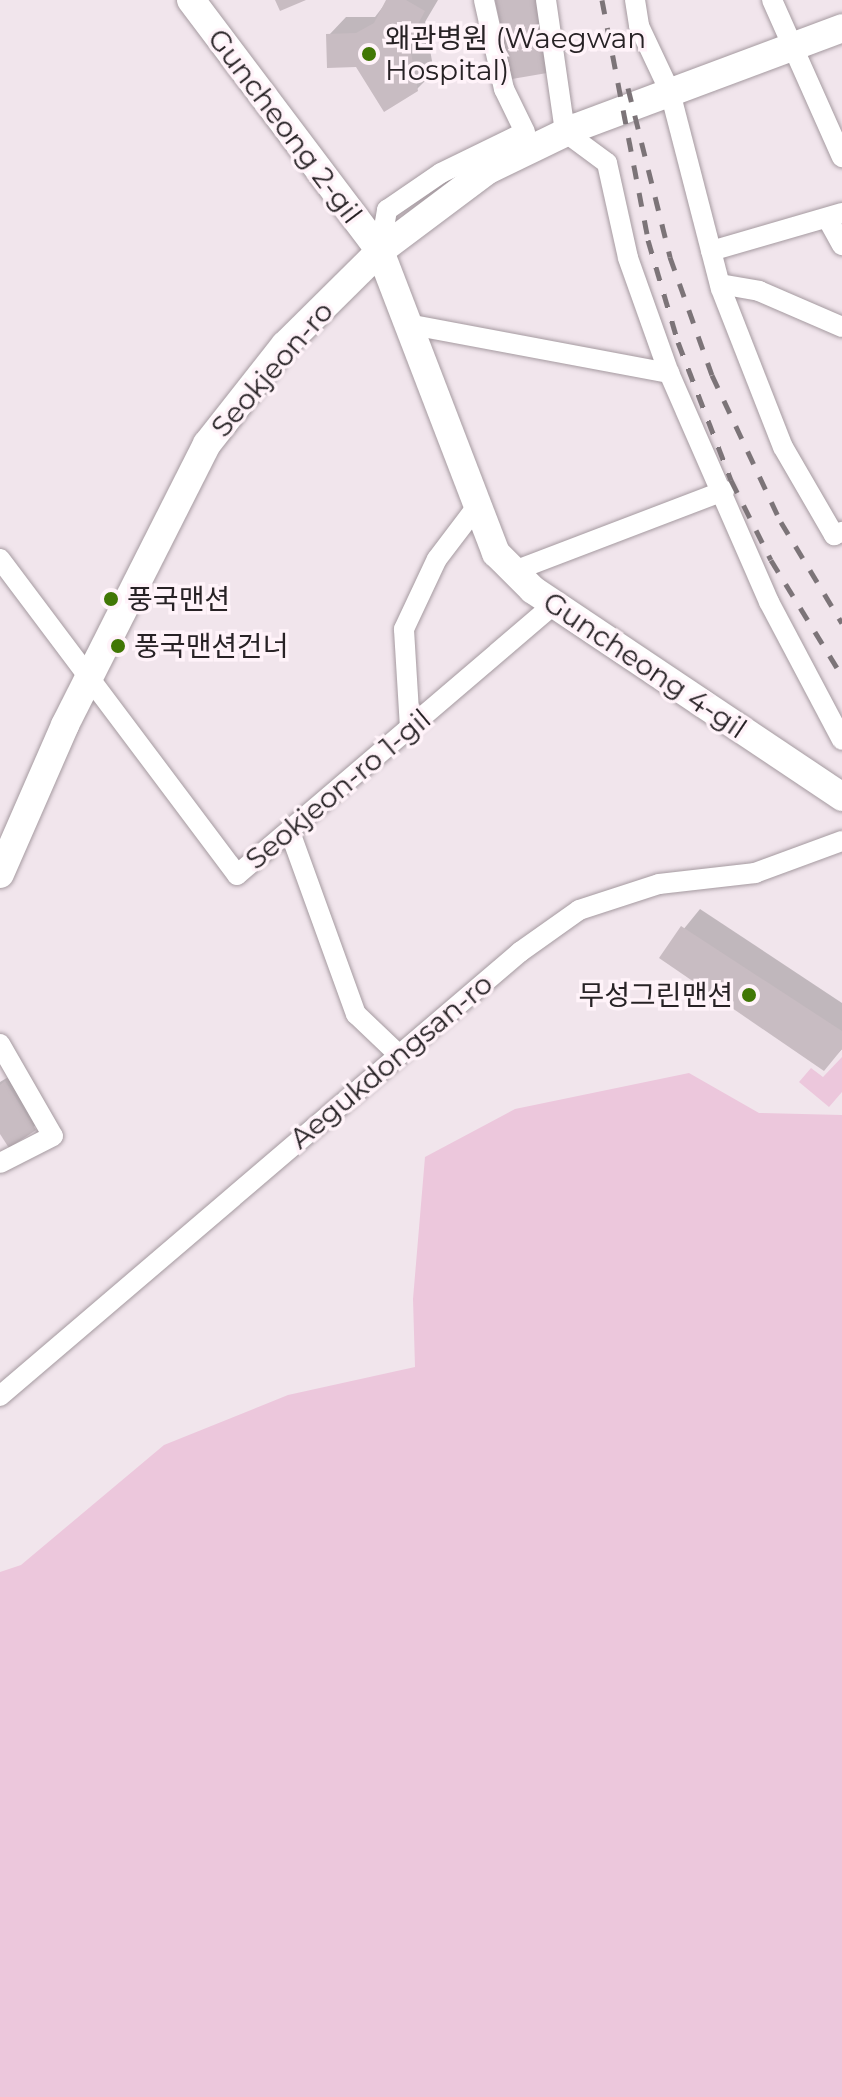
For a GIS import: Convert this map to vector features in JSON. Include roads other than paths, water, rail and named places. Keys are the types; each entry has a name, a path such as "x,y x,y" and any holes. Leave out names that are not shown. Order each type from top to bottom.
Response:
{"street":[{"name":"Guncheong 2-gil","path":"191,0 380,251"},
{"path":"380,251 387,210 441,173 525,132 504,89 484,0"},
{"path":"546,0 565,132 607,163 628,258 669,373 724,491 769,602 842,740"},
{"path":"635,0 639,26 670,92 720,284 783,447 834,535 842,532"},
{"path":"772,0 842,157"},
{"name":"Seokjeon-ro","path":"0,874 89,677 207,444 285,345 380,251 488,170 565,132 842,28"},
{"path":"711,251 834,216 842,245"},
{"name":"Guncheong 4-gil","path":"380,251 496,553 554,604 842,797"},
{"path":"720,284 759,291 842,327"},
{"path":"407,324 669,373"},
{"path":"514,571 724,491"},
{"path":"410,728 404,629 437,559 478,505"},
{"path":"0,559 89,677"},
{"name":"Seokjeon-ro 1-gil","path":"89,677 237,875 554,604"},
{"path":"290,832 356,1014 398,1054"},
{"name":"Aegukdongsan-ro","path":"0,1396 398,1054 520,952 579,910 659,884 755,873 842,841"},
{"path":"0,1044 53,1136 0,1163"}],"railway":[{"path":"602,0 648,240 678,342 731,480 771,560 842,676"},
{"path":"628,88 670,257 712,375 781,522 842,623"}],"place":[{"name":"왜관병원 (Waegwan Hospital)","path":"369,54"},
{"name":"풍국맨션","path":"111,599"},
{"name":"풍국맨션건너","path":"118,646"},
{"name":"무성그린맨션","path":"749,995"}]}
